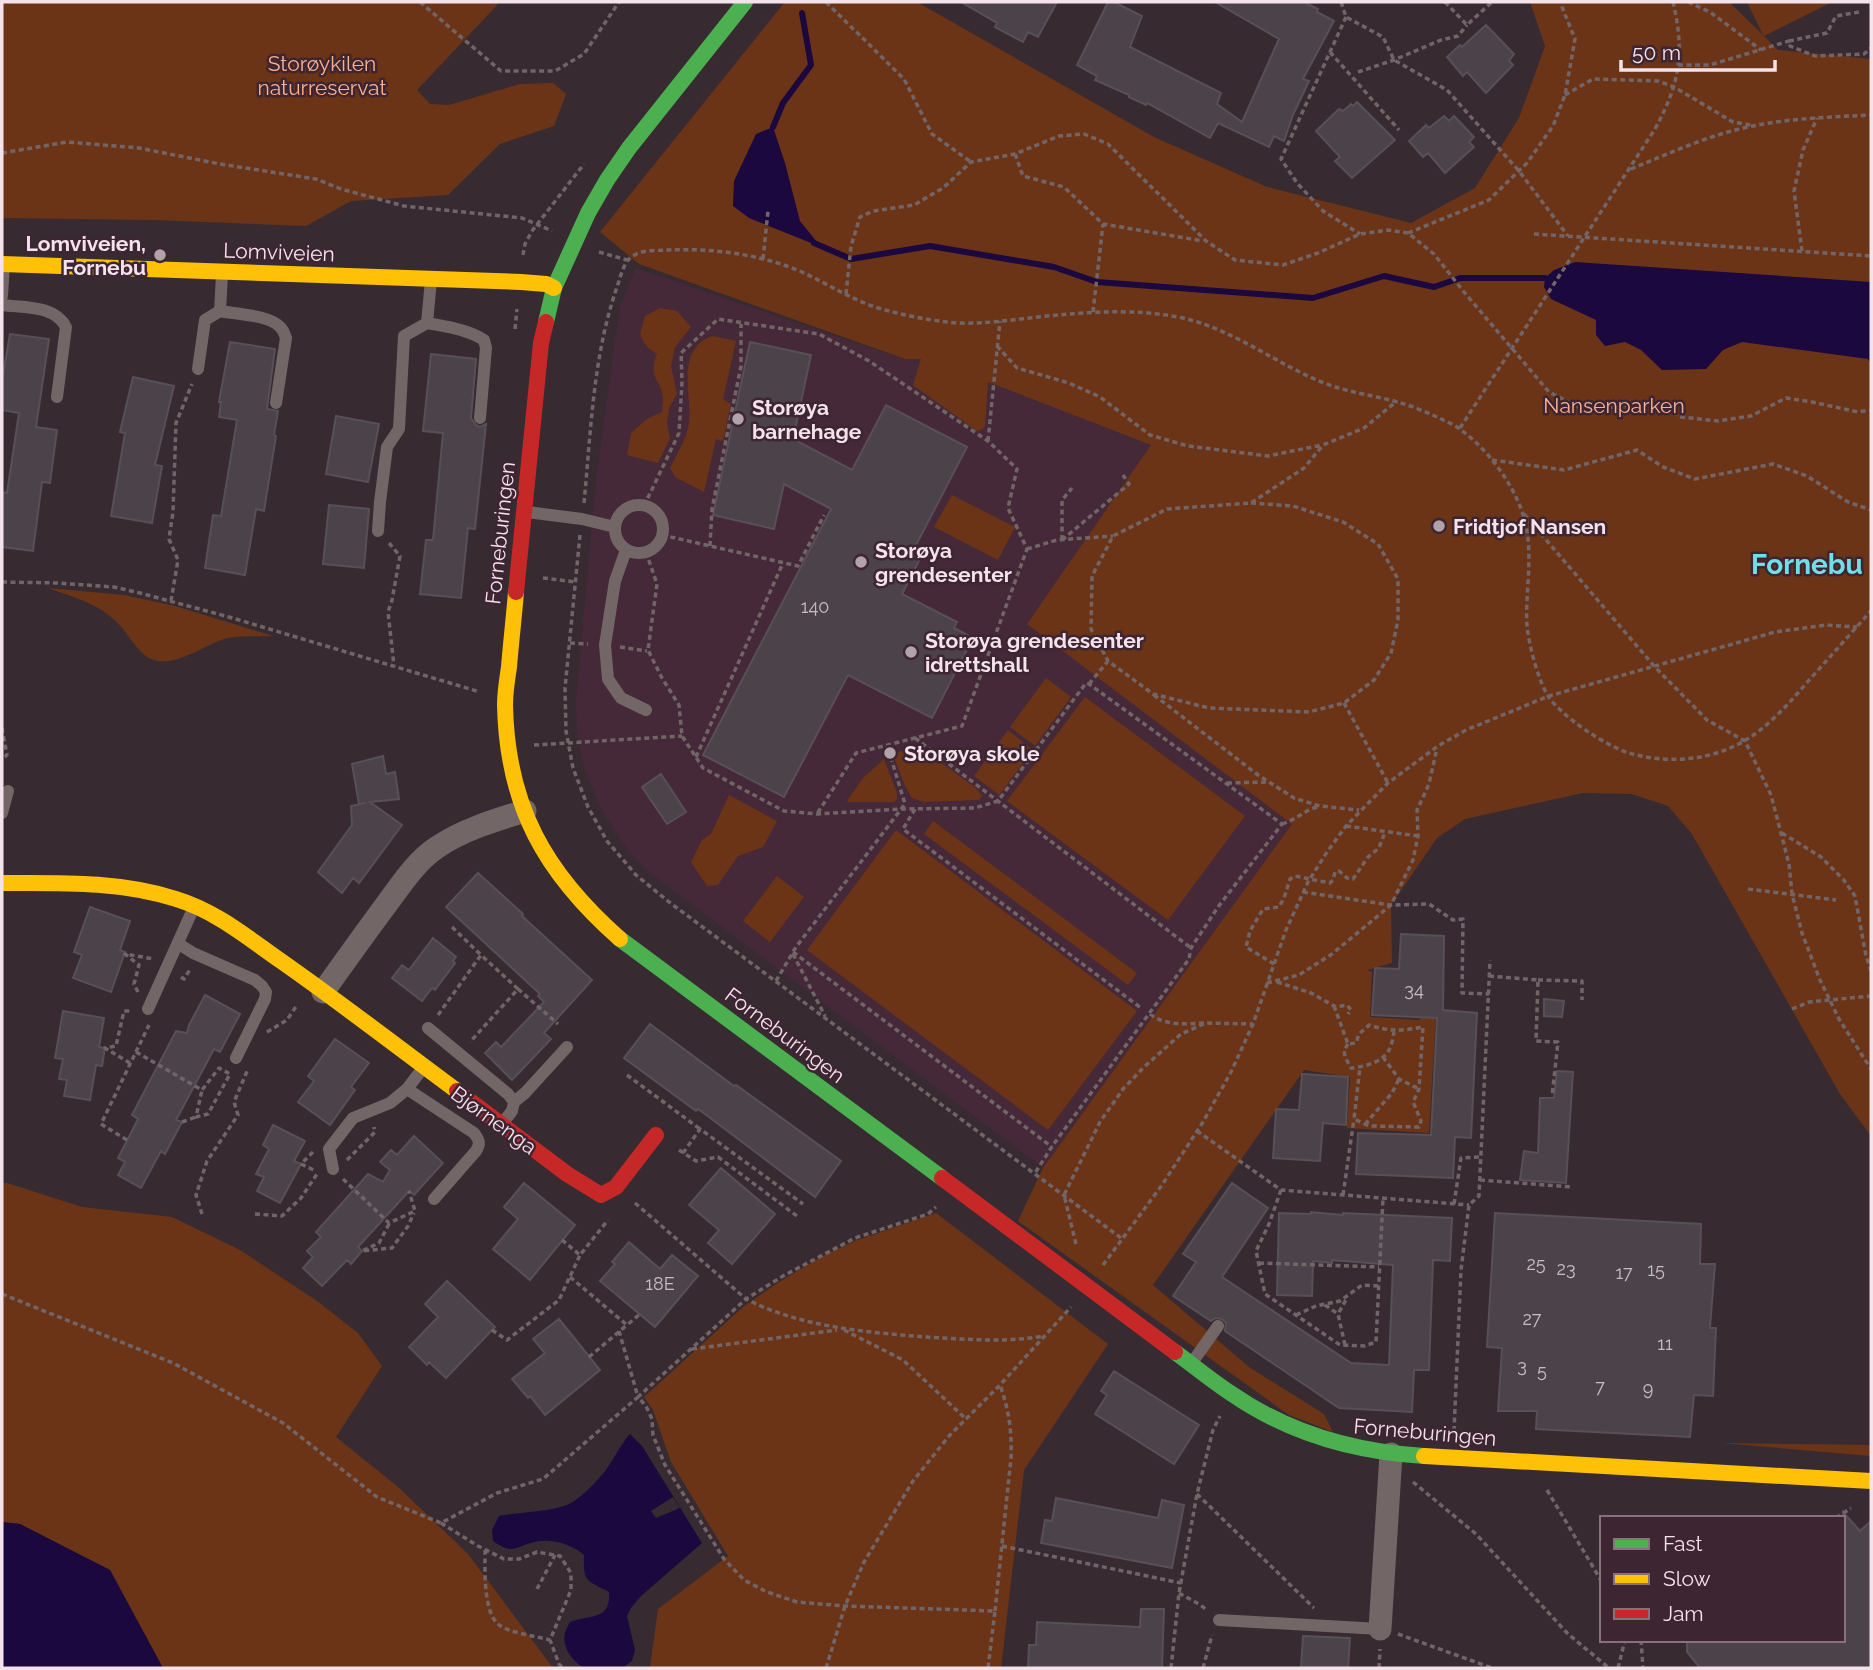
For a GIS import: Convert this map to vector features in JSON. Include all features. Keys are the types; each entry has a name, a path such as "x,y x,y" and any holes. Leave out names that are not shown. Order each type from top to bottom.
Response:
{"street":[{"name":"Forneburingen","path":"745,2 629,148 607,180 579,232 554,288 541,343 505,703 512,773 542,849 562,880 588,910 619,938 1233,1395 1273,1419 1341,1445 1391,1454 1871,1481"},
{"name":"Lomviveien","path":"3,264 521,282 546,284 554,288"},
{"path":"317,987 424,857 466,831 525,811"},
{"name":"Bjørnenga","path":"2,883 83,883 117,886 177,899 222,919 567,1174 601,1195"},
{"path":"601,1195 616,1187 656,1135"},
{"path":"1380,1629 1391,1454"}],"lane":[{"path":"2,296 3,264"},
{"path":"219,311 222,271"},
{"path":"427,323 430,279"},
{"path":"2,305 48,310 57,315 66,327 57,397"},
{"path":"198,369 205,320 219,311 274,322 283,329 286,338 276,403"},
{"path":"378,531 387,446 399,429 404,336 427,323 463,331 484,340 486,348 480,418"},
{"path":"644,506 654,511 660,519 662,535 655,547 636,554 626,550 617,540 615,527 625,510 644,506"},
{"path":"523,511 582,519 615,527"},
{"path":"626,550 615,581 605,645 608,679 621,698 646,710"},
{"path":"2,813 8,791"},
{"path":"148,1009 194,906"},
{"path":"179,944 254,980 266,992 236,1058"},
{"path":"428,1028 508,1094 513,1102 512,1111 501,1125"},
{"path":"513,1102 525,1093 567,1047"},
{"path":"334,1170 330,1149 354,1118 390,1103 407,1089 424,1068"},
{"path":"407,1089 479,1139 476,1151 434,1199"},
{"path":"1191,1364 1218,1326"},
{"path":"1219,1620 1380,1629"}],"path":[{"path":"420,2 501,71 555,71 584,54 619,2"},
{"path":"826,2 904,79 932,134 971,162"},
{"path":"1341,2 1346,17 1281,159 1297,183 1323,211 1360,234"},
{"path":"1445,2 1467,25"},
{"path":"1358,72 1458,36 1492,2"},
{"path":"1408,233 1489,200 1527,163 1553,126 1565,95 1575,39 1560,2"},
{"path":"1460,428 1656,129 1667,107 1675,87 1678,65 1679,28 1673,2"},
{"path":"1688,2 1710,12 1761,50"},
{"path":"1678,65 1710,65 1789,41 1828,33 1836,16 1859,12"},
{"path":"1346,17 1383,37 1394,60 1447,90 1519,171 1568,236"},
{"path":"1789,41 1790,46 1815,56 1864,54 1871,48"},
{"path":"1330,52 1399,130"},
{"path":"1565,95 1593,79 1658,81 1675,87 1734,122 1753,125"},
{"path":"1629,170 1706,139 1753,125 1871,115"},
{"path":"1802,251 1794,191 1802,150 1817,118"},
{"path":"845,295 851,246 860,217 873,211 914,205 943,188 971,162 1015,154 1059,136 1084,134 1108,144 1206,241 1235,260 1283,265 1360,234 1388,230 1408,233 1434,254 1549,392 1580,408 1652,402 1681,417 1718,421 1751,416 1786,398 1858,412 1871,410"},
{"path":"2,153 67,142 139,148 316,179 341,189 404,206 522,218 537,224 525,244 523,260"},
{"path":"1015,154 1023,176 1064,187 1103,224 1206,241"},
{"path":"763,259 768,211"},
{"path":"1093,312 1103,224"},
{"path":"1534,234 1871,256"},
{"path":"592,249 627,260"},
{"path":"1121,1238 669,902 636,874 607,841 588,807 573,768 568,743 565,688 597,365 607,316 627,260 638,252 720,250 763,259 799,271 877,308 916,318 959,323 1093,312 1151,313 1186,319 1253,345 1287,366 1321,382 1349,392 1397,401 1460,428 1492,460 1506,479 1526,524 1530,553 1527,629 1534,661 1549,696 1565,713 1595,736 1627,752 1662,759 1691,759 1720,752 1745,741 1769,723 1791,701 1871,611"},
{"path":"515,331 517,303"},
{"path":"644,506 679,433 681,353 718,319 819,334 869,360 988,441 1017,469 1008,508 1027,549 961,726 856,752 817,814"},
{"path":"988,441 1000,321"},
{"path":"709,546 712,536 712,509 741,366 741,323"},
{"path":"997,346 1017,368 1069,383 1100,397 1150,435 1188,446 1268,456 1323,445 1364,428 1397,401"},
{"path":"171,601 178,560 169,539 173,512 176,423 198,369"},
{"path":"1251,503 1304,468 1323,445"},
{"path":"1492,460 1564,470 1637,450 1663,467 1695,479 1773,464 1807,476 1848,502 1871,510"},
{"path":"1062,540 1129,484 1123,475"},
{"path":"1062,540 1062,500 1072,488"},
{"path":"1027,549 1062,540 1113,536 1167,509 1251,503 1293,506 1343,522 1378,544 1398,579 1398,620 1391,653 1374,680 1344,703 1310,712 1209,708 1153,694"},
{"path":"1522,512 1654,666 1707,720 1745,741 1770,795 1782,833 1792,894 1802,933 1820,980 1839,1019 1871,1069"},
{"path":"662,535 798,566 824,516"},
{"path":"378,531 400,556 393,600 388,612 394,667"},
{"path":"1113,536 1092,576 1091,629 1108,661 1294,798 1320,806 1360,811"},
{"path":"646,552 657,584 648,650 679,705 682,736 703,768 784,811 817,814 975,808 998,801 1086,683 1089,684 1108,661"},
{"path":"695,757 783,563"},
{"path":"538,577 576,582"},
{"path":"2,583 114,587 171,601 480,692 480,701"},
{"path":"826,1668 845,1606 864,1562 913,1481 949,1436 1046,1336 1087,1287 1197,1131 1231,1072 1253,1024 1286,930 1303,892 1327,852 1360,811 1388,783 1438,746 1466,730 1549,696 1775,632 1826,625 1857,627"},
{"path":"1089,684 1282,824"},
{"path":"1344,703 1388,783"},
{"path":"2,728 8,755 2,759"},
{"path":"568,743 682,736"},
{"path":"915,738 1191,948"},
{"path":"776,981 793,952 905,804 887,745"},
{"path":"1267,983 1298,975 1332,954 1391,905 1413,860 1418,836 1418,810 1429,783 1438,746"},
{"path":"1225,783 1270,782"},
{"path":"1035,1173 1189,959 1191,948 1219,907 1282,824 1320,806"},
{"path":"915,809 903,829 1141,1008"},
{"path":"1346,826 1418,836"},
{"path":"1274,964 1246,947 1250,931 1263,909 1279,907 1290,879 1295,876 1330,883 1335,872 1339,871 1347,878 1353,879 1368,857 1379,848 1385,832"},
{"path":"1782,833 1821,857 1843,879 1855,896 1871,971"},
{"path":"1748,889 1836,900"},
{"path":"1303,892 1391,905 1429,904 1453,920 1463,919 1462,993 1489,994"},
{"path":"452,927 558,1024"},
{"path":"793,952 825,1018"},
{"path":"793,952 1052,1147"},
{"path":"127,1140 101,1124 150,1022 148,1009 134,984 139,965 124,954 170,961"},
{"path":"428,1028 481,955"},
{"path":"1455,1457 1461,1270 1469,1205 1479,1196 1490,960"},
{"path":"184,979 192,967"},
{"path":"1489,976 1582,981 1582,1000"},
{"path":"1538,980 1536,1041 1558,1042 1552,1096"},
{"path":"1275,981 1311,993 1334,1006 1348,1005 1351,1010 1348,1014"},
{"path":"262,1035 287,1020 306,993 317,987"},
{"path":"460,1054 518,989"},
{"path":"1792,1009 1810,1002 1871,996"},
{"path":"1334,1006 1348,1044"},
{"path":"131,1063 105,1048 116,1046 124,1011 148,1009"},
{"path":"1150,1014 1156,1019 1176,1024 1253,1024"},
{"path":"1077,1248 1064,1195 1100,1122 1123,1089 1144,1067 1181,1034 1206,1023"},
{"path":"1354,1119 1367,1125 1419,1127 1421,1121 1413,1102 1419,1089 1423,1027 1394,1031 1369,1025 1359,1034 1356,1043 1348,1044 1344,1049 1345,1057 1352,1068 1382,1057 1389,1051 1394,1031"},
{"path":"136,1052 202,1090"},
{"path":"1382,1057 1399,1079 1419,1089"},
{"path":"1343,1195 1360,1067"},
{"path":"196,1117 202,1090 219,1068 244,1079"},
{"path":"202,1214 196,1195 207,1161 238,1115 234,1102 248,1068"},
{"path":"182,1122 208,1114 230,1074"},
{"path":"628,1075 803,1204"},
{"path":"1367,1125 1392,1093 1399,1079"},
{"path":"372,1111 375,1132 334,1170 389,1223"},
{"path":"683,1153 700,1129"},
{"path":"1197,1131 1281,1190 1469,1205"},
{"path":"656,1135 696,1161 718,1157 797,1216"},
{"path":"1454,1204 1461,1157 1481,1157"},
{"path":"256,1214 282,1216 301,1198 319,1173"},
{"path":"1480,1180 1572,1188"},
{"path":"616,1187 746,1299 764,1309 843,1329 970,1340 1046,1336"},
{"path":"1281,1190 1256,1251 1265,1294 1340,1345 1364,1346 1377,1342 1383,1198"},
{"path":"410,1191 415,1211 408,1226 391,1248 362,1251 379,1243 389,1223 415,1211"},
{"path":"492,1330 507,1340 559,1300 580,1255 615,1210 601,1195"},
{"path":"441,1523 497,1493 543,1479 746,1299 855,1238 928,1214 938,1206 928,1198"},
{"path":"562,1240 580,1255"},
{"path":"1259,1263 1380,1267"},
{"path":"570,1277 627,1325"},
{"path":"1296,1315 1316,1306 1340,1301 1362,1285 1379,1286"},
{"path":"2,1294 173,1363 283,1423 377,1497 441,1523 504,1559 519,1559 537,1552 560,1556 571,1573 571,1590 550,1640 563,1668"},
{"path":"1345,1345 1338,1314 1348,1295"},
{"path":"1324,1304 1338,1314"},
{"path":"589,1357 640,1314"},
{"path":"690,1349 843,1329 903,1360 966,1419"},
{"path":"619,1331 638,1397 653,1419 653,1435 666,1465 724,1559 744,1580 767,1592 797,1602 995,1611"},
{"path":"988,1668 1012,1458 1008,1405 1000,1385"},
{"path":"1171,1668 1179,1593 1197,1494 1213,1430 1221,1415"},
{"path":"1422,1480 1409,1479 1476,1534 1569,1634 1609,1668"},
{"path":"1560,1489 1546,1489 1600,1579"},
{"path":"1197,1494 1333,1627"},
{"path":"1841,1504 1855,1504"},
{"path":"1002,1546 1181,1583"},
{"path":"485,1549 486,1595 495,1622 505,1628 550,1640"},
{"path":"537,1589 555,1555"},
{"path":"1179,1593 1219,1620 1203,1668"},
{"path":"1380,1629 1492,1668"},
{"path":"1618,1668 1624,1642"},
{"path":"1641,1642 1643,1668"}],"shaded area":[{"path":"773,127 800,221 817,242 811,243 749,218 733,206 734,181 756,134"},
{"path":"1575,262 1871,282 1871,364 1868,359 1742,342 1723,350 1706,369 1662,370 1641,350 1625,342 1605,346 1596,335 1596,320 1551,299 1544,287 1545,278 1554,270"},
{"name":"Storøya skole","path":"635,268 904,359 921,359 1151,445 1028,624 1293,824 1043,1168 653,875 627,849 602,811 585,771 577,734 576,702 596,478 620,307"},
{"path":"630,1434 642,1446 702,1543 631,1608 627,1616 635,1650 632,1661 622,1668 585,1668 567,1649 565,1632 570,1622 603,1612 607,1608 609,1592 588,1579 584,1570 584,1555 574,1548 548,1541 510,1549 493,1541 492,1530 499,1516 554,1509 578,1498 602,1475"},
{"path":"2,1522 20,1524 110,1570 163,1668 2,1668"}],"green space":[{"name":"Storøykilen naturreservat","path":"2,2 500,2 417,90 430,104 449,105 520,84 553,83 566,94 554,126 500,144 448,195 351,201 306,226 2,218"},
{"name":"Nansenparken","path":"785,2 917,2 1154,137 1267,187 1411,223 1475,188 1519,118 1545,46 1530,2 1729,2 1763,35 1747,2 1832,2 1764,36 1778,50 1871,59 1871,1136 1840,1094 1692,834 1668,806 1632,794 1583,793 1465,819 1437,838 1391,905 1392,963 1367,970 1372,972 1370,1017 1420,1020 1423,1009 1436,1011 1429,1133 1347,1128 1350,1077 1304,1070 1153,1285 1249,1367 1324,1414 1333,1432 1289,1415 1018,1221 1043,1168 1292,824 1027,624 1151,445 988,382 985,426 977,431 913,385 921,359 905,359 639,264 600,232"},
{"path":"660,308 677,311 691,327 675,347 671,366 677,394 669,408 667,424 670,438 658,463 627,455 631,433 647,419 662,412 662,392 654,374 657,354 647,346 640,334 645,316"},
{"path":"713,336 736,341 723,399 731,404 723,441 716,439 704,492 675,477 670,468 688,429 689,361 701,342"},
{"path":"952,495 1015,527 998,560 934,527"},
{"path":"48,588 124,595 175,606 273,636 224,639 175,660 158,661 142,653 107,614 89,603"},
{"path":"1046,678 1071,697 1035,746 1010,727"},
{"path":"1085,697 1245,816 1168,920 1007,801"},
{"path":"1008,730 1033,750 999,795 974,776"},
{"path":"916,749 925,751 976,788 982,796 979,800 924,802 912,798 894,757 898,752"},
{"path":"884,759 897,799 894,802 847,801 863,778"},
{"path":"729,795 777,821 763,847 738,856 718,885 707,886 691,862 702,840 711,834"},
{"path":"933,821 1137,973 1128,985 924,834"},
{"path":"896,830 1137,1011 1048,1130 807,950"},
{"path":"777,876 804,897 770,942 743,921"},
{"path":"2,1183 82,1207 172,1217 240,1250 317,1301 358,1333 382,1366 336,1437 398,1487 468,1554 553,1668 163,1668 110,1570 20,1524 2,1522"},
{"path":"936,1213 1108,1344 1024,1470 1001,1668 650,1668 658,1609 728,1556 671,1462 653,1410 644,1397 743,1307 779,1282 855,1241"},
{"path":"1722,1443 1871,1445 1871,1456"}],"pier":[{"path":"673,1497 680,1508 656,1518 651,1511"}],"building":[{"path":"961,2 1057,2 1038,37 1028,32 1023,42 995,27 997,23"},
{"path":"1108,2 1114,2 1142,16 1130,47 1221,93 1217,104 1242,122 1279,39 1215,2 1304,2 1334,21 1303,79 1309,81 1284,141 1274,136 1269,147 1218,123 1210,138 1147,103 1146,105 1095,80 1097,76 1077,65"},
{"path":"1486,25 1514,54 1509,61 1513,65 1486,93 1467,72 1463,76 1447,57"},
{"path":"1357,102 1395,140 1352,178 1335,161 1340,157 1316,131 1339,109 1343,111"},
{"path":"1444,116 1449,121 1454,116 1474,137 1469,142 1474,147 1445,173 1428,153 1423,157 1409,141 1426,125 1429,128"},
{"path":"10,334 49,339 36,427 57,430 50,483 42,482 33,551 2,547 2,492 7,493 19,413 2,410 2,380"},
{"path":"230,342 275,349 267,409 278,411 276,436 264,511 256,509 245,575 205,568 213,515 221,516 237,420 219,417 219,402"},
{"name":"Storøya grendesenter","path":"750,342 811,355 793,439 852,470 886,405 967,447 915,547 924,551 902,594 957,622 954,628 973,638 932,718 848,675 784,797 703,755 831,509 784,484 774,529 713,515"},
{"path":"431,354 476,359 471,418 480,427 486,424 475,529 468,528 461,598 420,594 426,540 433,540 443,433 423,431"},
{"path":"133,377 174,386 155,465 162,466 152,523 111,516 125,433 120,432"},
{"path":"336,416 379,424 368,482 326,474"},
{"path":"329,505 369,509 364,568 323,564"},
{"path":"383,756 386,774 395,772 399,799 370,802 402,825 359,883 353,878 342,893 318,872 352,825 351,806 365,803 359,804 352,764"},
{"path":"661,774 686,812 667,824 642,787"},
{"path":"478,873 592,980 544,1033 551,1039 512,1080 485,1053 496,1042 501,1047 544,1002 538,996 540,994 446,907"},
{"path":"90,907 130,921 120,950 125,952 111,992 73,978 82,955 74,952"},
{"path":"1401,934 1444,936 1443,1010 1477,1013 1471,1138 1455,1137 1453,1178 1356,1174 1358,1133 1431,1135 1437,1018 1372,1015 1375,968 1399,969"},
{"path":"433,938 456,957 453,961 455,963 435,990 432,988 422,1001 392,978 402,965 409,970"},
{"path":"205,995 240,1014 220,1052 214,1049 176,1120 182,1122 165,1154 161,1151 141,1188 118,1175 125,1162 118,1158 138,1119 132,1115 176,1031 187,1033"},
{"path":"1544,999 1564,1001 1562,1017 1544,1016"},
{"path":"63,1011 104,1018 99,1047 105,1048 102,1066 96,1065 90,1100 64,1096 67,1080 59,1079 63,1059 55,1058"},
{"path":"650,1024 841,1161 815,1197 705,1114 698,1109 696,1111 624,1058"},
{"path":"335,1039 369,1063 351,1087 355,1090 330,1125 298,1102 314,1081 308,1076"},
{"path":"1557,1071 1573,1072 1566,1183 1520,1180 1524,1151 1538,1153 1540,1098 1554,1098"},
{"path":"1302,1074 1348,1077 1346,1125 1323,1123 1320,1161 1273,1158 1276,1109 1299,1110"},
{"path":"273,1125 305,1141 294,1161 301,1164 280,1203 257,1191 264,1177 256,1174 269,1149 263,1145"},
{"path":"414,1136 443,1163 414,1195 409,1191 358,1247 362,1251 351,1264 347,1260 322,1286 303,1268 313,1257 307,1251 321,1237 316,1232 368,1174 383,1182 390,1170 380,1162 391,1150 397,1155"},
{"path":"721,1168 775,1214 732,1264 708,1243 719,1230 689,1205"},
{"path":"524,1183 575,1225 530,1280 493,1249 518,1219 504,1207"},
{"path":"1232,1183 1268,1208 1222,1277 1351,1363 1389,1365 1393,1265 1313,1261 1312,1296 1277,1295 1279,1213 1452,1218 1450,1261 1433,1260 1429,1370 1414,1370 1412,1412 1339,1408 1225,1331 1226,1323 1222,1319 1215,1318 1211,1321 1173,1296 1196,1262 1183,1254"},
{"path":"1495,1213 1701,1224 1700,1264 1715,1264 1710,1328 1716,1328 1713,1396 1694,1395 1690,1437 1536,1429 1537,1411 1498,1411 1502,1348 1487,1347"},
{"path":"629,1242 660,1269 672,1255 698,1276 655,1327 600,1281"},
{"path":"447,1281 495,1327 446,1378 429,1362 427,1365 409,1347 438,1317 425,1304"},
{"path":"559,1319 600,1370 545,1415 512,1379 545,1353 533,1339"},
{"path":"1114,1371 1199,1425 1174,1464 1095,1414 1107,1395 1101,1391"},
{"path":"1056,1498 1158,1518 1162,1500 1184,1505 1172,1568 1041,1543 1045,1520 1052,1521"},
{"path":"1843,1512 1860,1531 1871,1521 1871,1668 1700,1668 1687,1652 1687,1642 1845,1642"},
{"path":"1141,1609 1164,1609 1162,1668 1028,1668 1029,1645 1036,1645 1037,1622 1140,1627"},
{"path":"1303,1636 1350,1638 1348,1668 1301,1668"}],"waterway":[{"path":"773,127 783,103 811,65 802,13"},
{"path":"814,243 851,259 930,246 1054,267 1097,282 1313,298 1384,276 1434,287 1460,278 1545,278"}],"traffic: fast":[{"path":"546,322 554,288 588,213 607,180 629,148 745,2"},
{"path":"620,939 942,1178"},
{"path":"1175,1352 1254,1408 1300,1430 1348,1445 1424,1456"}],"traffic: slow":[{"path":"2,264 521,282 546,284 554,288"},
{"path":"516,592 505,705 507,741 522,806 551,863 571,889 620,939"},
{"path":"2,883 112,886 155,893 191,904 231,926 457,1091"},
{"path":"1424,1456 1871,1481"}],"traffic: jam":[{"path":"516,592 541,343 546,322"},
{"path":"457,1091 567,1174 601,1195 616,1187 656,1135"},
{"path":"942,1178 1175,1352"}],"place":[{"name":"Lomviveien, Fornebu","path":"160,255"},
{"name":"Storøya barnehage","path":"738,419"},
{"name":"Fridtjof Nansen","path":"1439,526"},
{"name":"Storøya grendesenter","path":"861,562"},
{"name":"Storøya grendesenter idrettshall","path":"911,652"},
{"name":"Storøya skole","path":"890,753"}],"district":[{"name":"Fornebu","path":"1807,564"}]}
